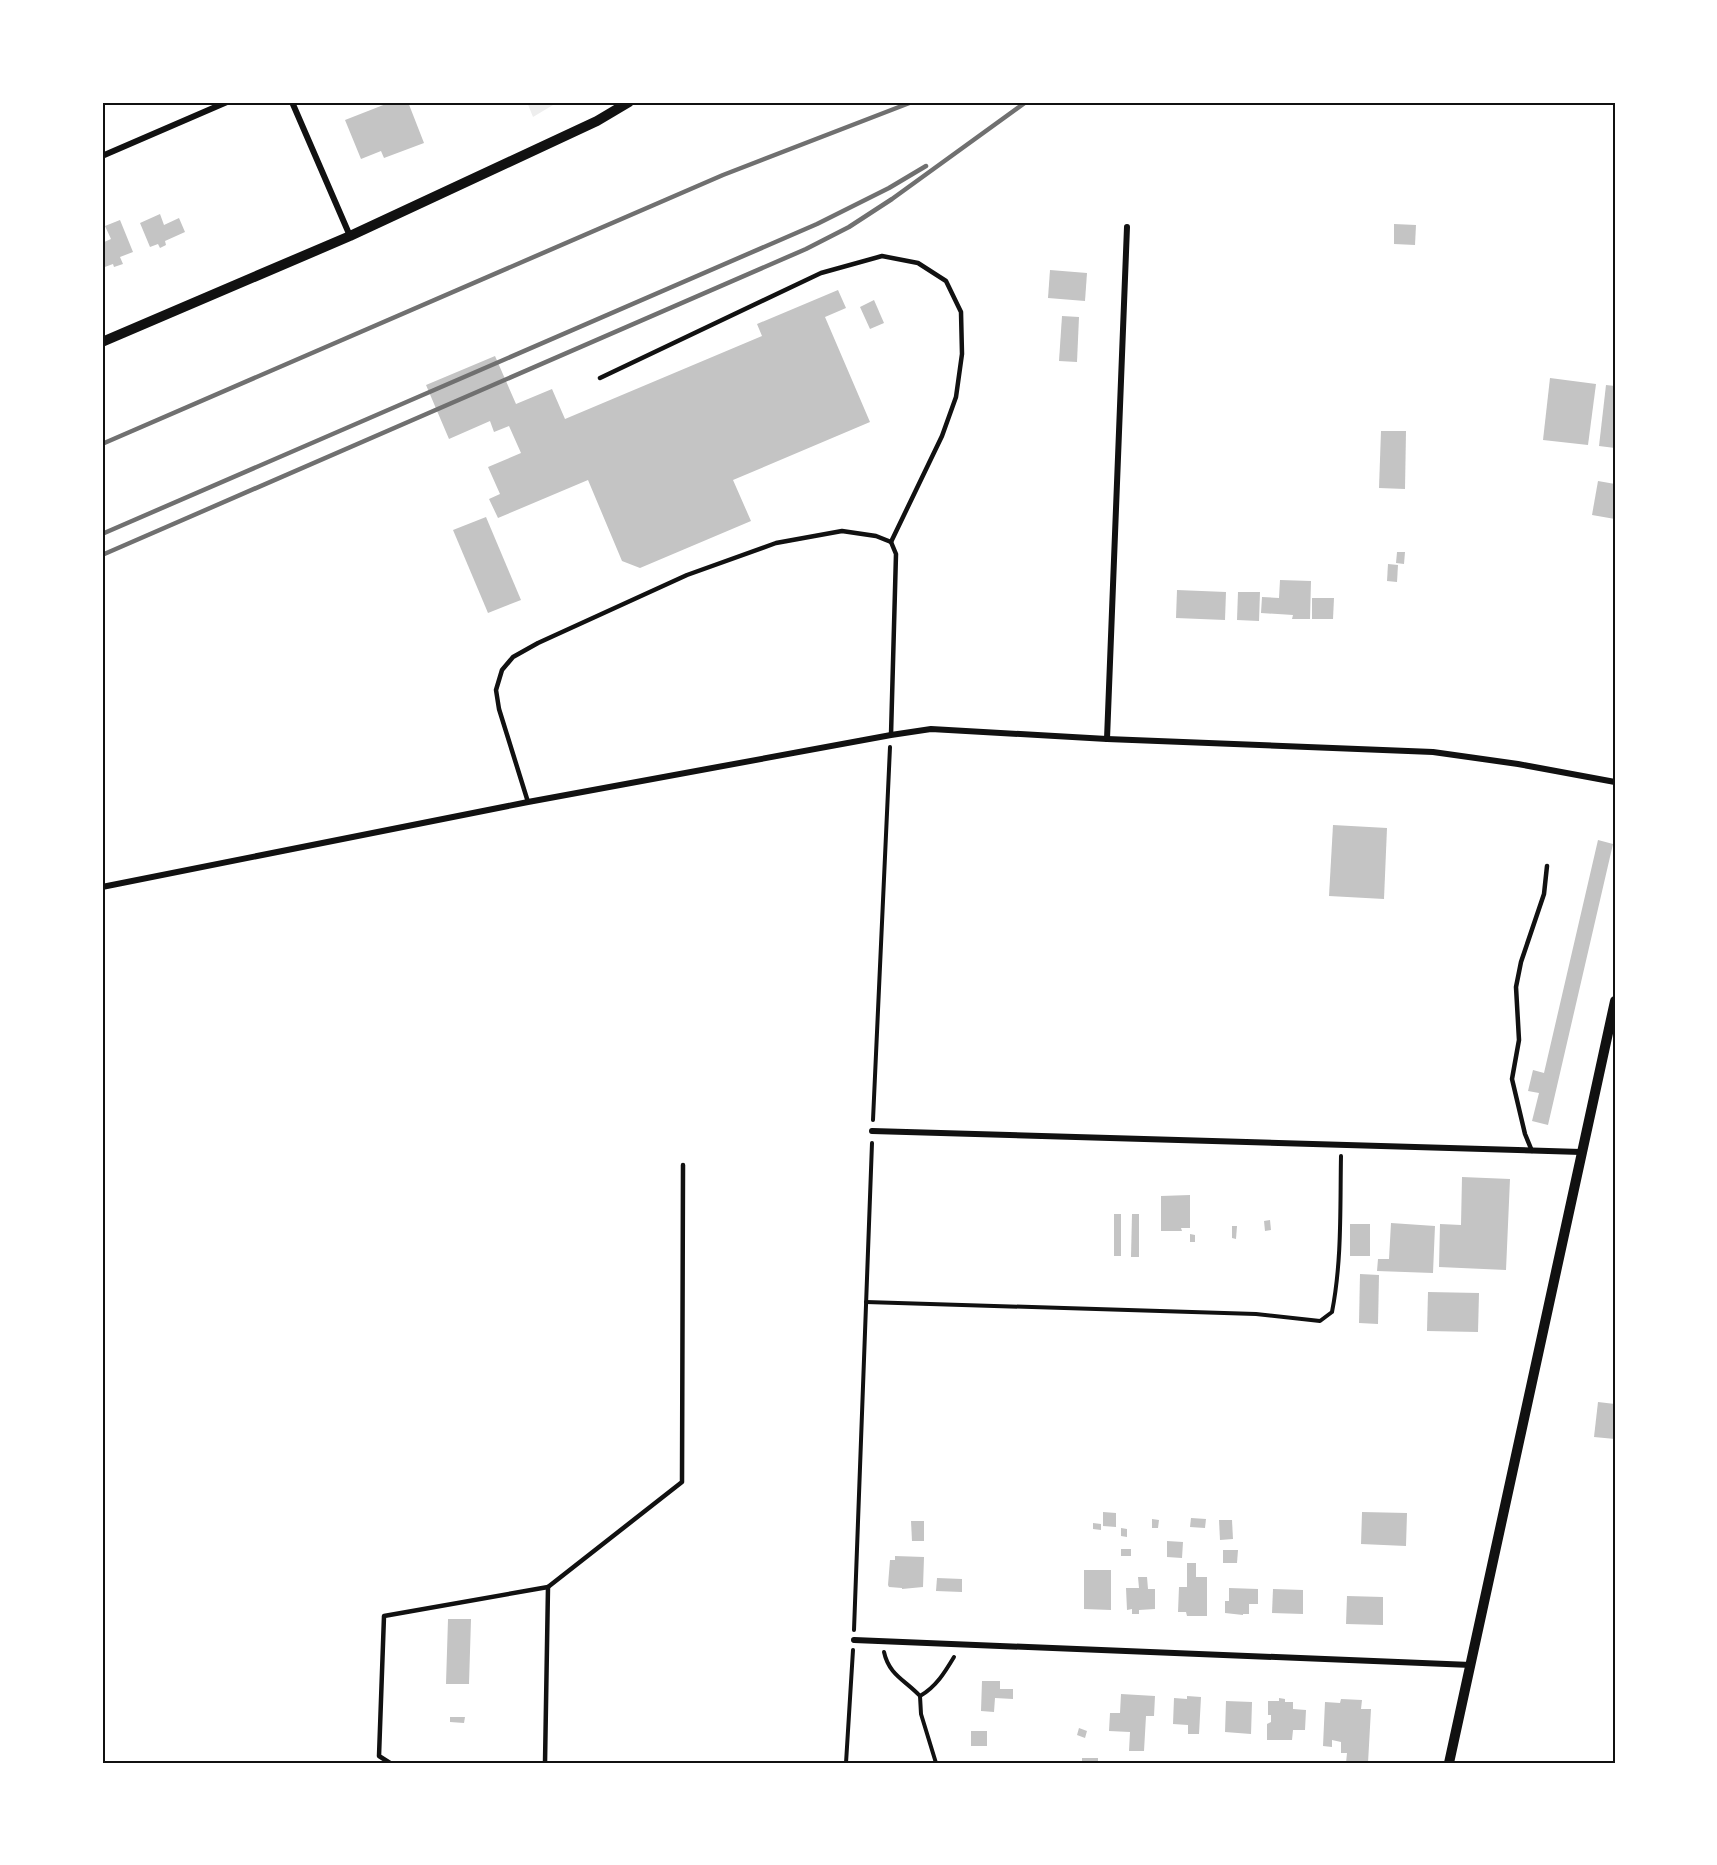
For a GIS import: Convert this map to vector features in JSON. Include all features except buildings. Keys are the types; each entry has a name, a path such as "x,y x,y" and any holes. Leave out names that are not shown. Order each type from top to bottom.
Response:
{"street":[{"path":"102,156 227,102"},
{"path":"292,102 350,236"},
{"path":"102,342 350,236 597,121 629,102"},
{"path":"1107,739 1126,227"},
{"path":"102,887 528,802 931,729 1107,739 1433,752 1518,764 1615,782"},
{"path":"1449,1763 1615,1000"},
{"path":"872,1131 1581,1152"},
{"path":"854,1640 1471,1665"}],"lane":[{"path":"600,378 821,273 882,256 918,263 946,281 961,312 962,354 956,397 942,436 891,542"},
{"path":"528,802 499,709 496,690 502,670 513,657 538,643 687,575 776,543 842,531 876,536 891,542 896,554 891,735"},
{"path":"1532,1151 1525,1134 1512,1079 1519,1040 1516,987 1521,962 1544,894 1547,866"},
{"path":"390,1763 379,1756 384,1616 548,1587 682,1482 683,1165"},
{"path":"545,1763 548,1587"}],"path":[{"path":"846,1763 854,1640 872,1131 891,735"},
{"path":"866,1302 1256,1314 1320,1321 1332,1312 1335,1297 1340,1245 1342,1145"},
{"path":"883,1641 886,1662 892,1672 920,1696 921,1714 936,1763"},
{"path":"920,1696 940,1679 962,1644"}],"shaded area":[{"path":"527,102 558,102 533,117"}],"railway":[{"path":"102,444 723,175 912,102"},
{"path":"102,555 806,249 849,227 892,199 1026,102"},
{"path":"102,534 817,224 889,188 926,166"}]}
